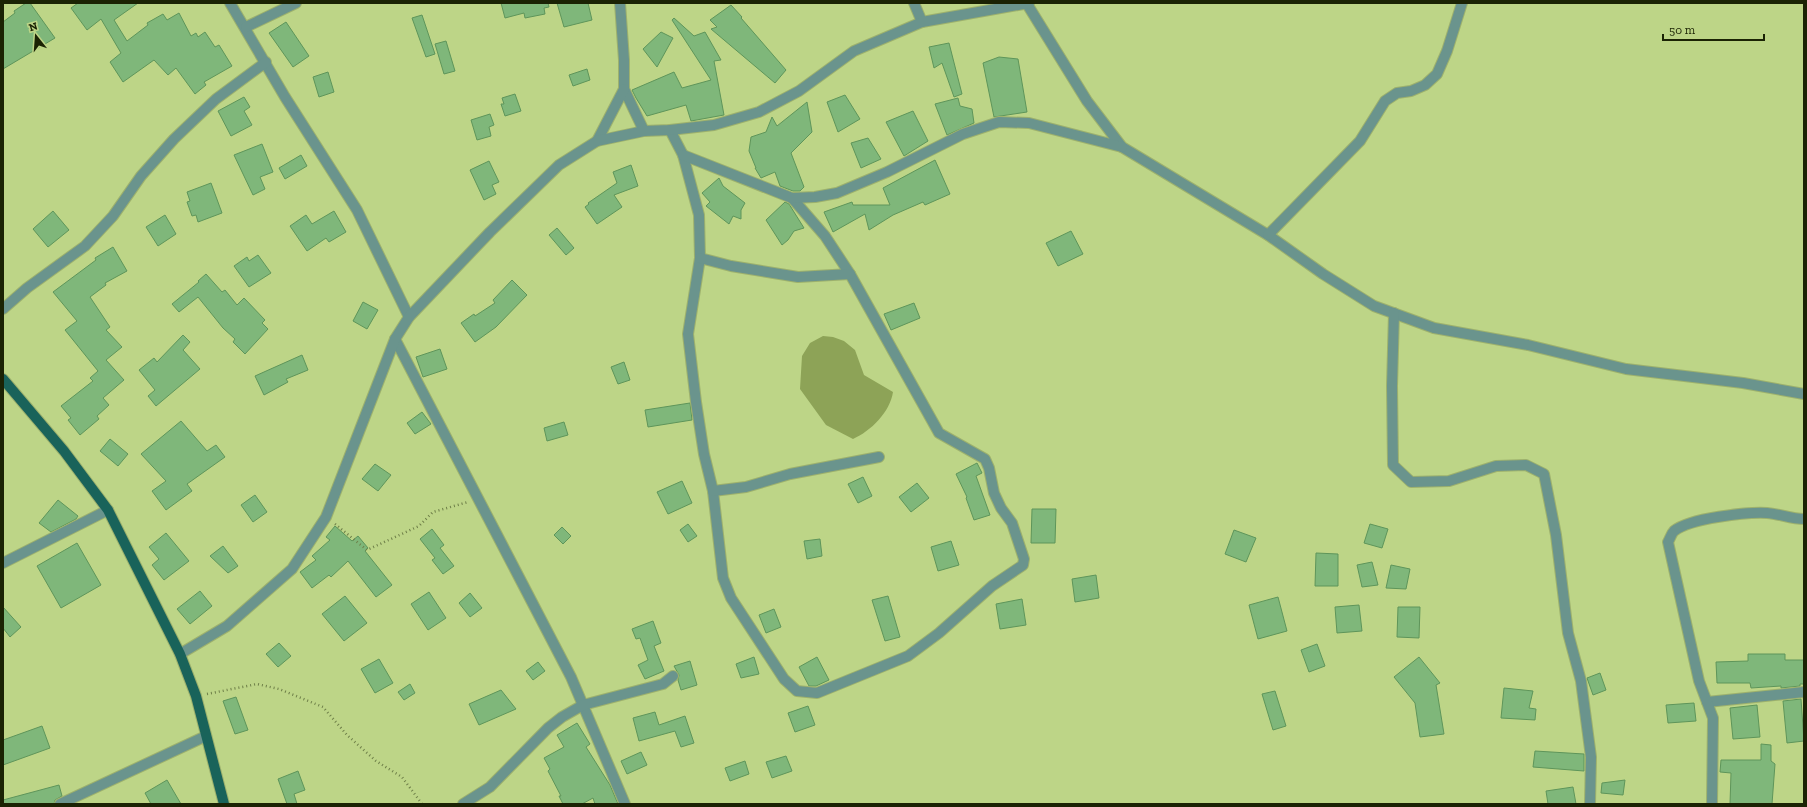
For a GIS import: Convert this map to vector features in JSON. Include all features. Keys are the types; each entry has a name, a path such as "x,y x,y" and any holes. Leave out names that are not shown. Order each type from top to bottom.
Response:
{"main road":[{"path":"3,379 64,451 108,510 180,654 196,696 224,804"}],"street":[{"path":"230,3 266,62 285,97 357,210 410,316"},
{"path":"246,28 296,3"},
{"path":"620,3 624,53 624,89 644,131"},
{"path":"914,3 922,22"},
{"path":"1268,235 1360,141 1385,101 1397,93 1411,91 1425,85 1437,74 1447,52 1462,3"},
{"path":"180,654 227,626 292,570 326,517 395,339 410,316 490,232 559,164 597,141 644,131 670,130 714,125 759,112 799,91 854,51 922,22 1028,4 1087,101 1122,147"},
{"path":"3,309 27,288 85,246 113,216 141,176 174,139 216,99 266,62"},
{"path":"597,141 624,89"},
{"path":"683,155 792,198 815,197 837,193 887,172 962,134 999,122 1029,123 1122,147 1268,235 1323,274 1374,306 1434,328 1528,345 1626,369 1742,383 1804,394"},
{"path":"670,130 683,155 699,215 700,258 688,334 704,454 713,491 722,578 731,598 784,679 797,691 817,693 908,656 939,633 992,586 1023,566 1024,559 1012,523 1001,508 994,494 989,468 984,458 939,433 850,274 825,236 792,198"},
{"path":"700,258 731,266 798,277 850,274"},
{"path":"1394,313 1392,386 1393,465 1411,482 1449,481 1496,466 1526,465 1544,474 1556,535 1568,633 1582,689 1591,757 1590,804"},
{"path":"395,339 571,677 625,804"},
{"path":"713,491 746,487 790,474 879,456"},
{"path":"3,563 108,510"},
{"path":"1712,804 1713,718 1699,681 1668,542 1673,532 1684,525 1734,513 1769,513 1784,517 1804,519"},
{"path":"464,804 490,787 548,728 562,717 583,705 663,684 673,676"},
{"path":"1707,702 1804,692"},
{"path":"60,804 206,736"},
{"path":"84,804 88,791"}],"path":[{"path":"326,517 367,550 419,526 433,512 478,499"},
{"path":"196,696 257,684 279,689 323,707 347,735 376,760 402,777 422,804"}],"shaded area":[{"path":"823,336 833,337 844,341 855,350 864,375 893,392 888,407 879,420 860,436 853,439 826,425 800,389 802,356 810,343"}],"building":[{"path":"26,3 30,3 55,38 3,69 3,22 15,13 14,11"},
{"path":"78,3 138,3 114,20 127,41 148,25 147,23 163,14 167,20 179,13 191,36 196,33 198,37 205,32 215,47 219,45 232,66 204,82 206,85 195,94 176,68 168,75 154,60 123,82 110,62 121,53 101,19 87,30 71,8"},
{"path":"501,3 548,3 549,7 544,8 545,14 525,18 524,13 505,18"},
{"path":"557,3 588,3 592,20 564,27"},
{"path":"731,5 786,70 775,83 711,29 717,27 710,20"},
{"path":"422,15 435,54 426,57 412,18"},
{"path":"674,18 694,36 705,32 721,60 714,61 724,115 691,121 686,105 647,116 636,98 632,90 674,72 682,88 711,80 672,20"},
{"path":"286,22 309,56 293,67 269,33"},
{"path":"661,32 673,38 657,67 643,49"},
{"path":"446,41 455,71 444,74 435,44"},
{"path":"949,43 962,94 954,97 942,63 934,68 929,47"},
{"path":"999,57 1018,59 1027,112 994,117 983,63"},
{"path":"587,69 590,80 573,86 569,75"},
{"path":"328,72 334,92 319,97 313,77"},
{"path":"515,94 521,111 505,116 501,104 504,104 502,98"},
{"path":"845,95 860,119 838,132 827,102"},
{"path":"244,97 250,107 244,111 252,125 231,136 218,111"},
{"path":"958,98 960,106 972,109 974,123 947,135 935,104"},
{"path":"807,102 812,132 791,153 804,187 800,191 793,191 780,186 775,172 761,178 755,168 749,151 751,137 766,132 772,117 777,126"},
{"path":"913,111 928,141 904,156 886,122"},
{"path":"490,114 494,125 489,127 491,136 477,140 471,120"},
{"path":"868,138 881,159 861,168 851,143"},
{"path":"262,144 273,172 260,177 265,189 253,195 234,155"},
{"path":"301,155 307,166 285,179 279,168"},
{"path":"935,160 950,194 925,205 923,202 893,215 869,230 865,214 833,232 824,212 852,202 853,205 890,205 883,188"},
{"path":"489,161 499,182 492,185 496,194 484,200 470,170"},
{"path":"631,165 638,186 614,195 622,207 597,224 585,207 589,204 588,203 617,183 613,172"},
{"path":"719,178 723,186 745,203 741,210 741,219 733,216 729,224 706,206 710,202 702,193"},
{"path":"211,183 222,213 198,222 196,215 192,216 187,202 190,201 187,192"},
{"path":"785,202 789,204 804,228 794,231 788,240 782,245 766,220"},
{"path":"53,211 69,230 48,247 33,229"},
{"path":"334,211 346,232 329,242 326,238 307,251 290,226 306,215 312,224"},
{"path":"165,215 176,234 158,246 146,227"},
{"path":"557,228 574,248 566,255 549,235"},
{"path":"1071,231 1083,254 1058,266 1046,243"},
{"path":"113,247 127,271 105,283 106,285 90,297 110,327 106,330 122,347 106,360 124,380 103,398 109,405 97,416 99,419 80,435 68,420 71,418 61,406 93,381 90,378 98,371 65,330 77,321 53,292 96,260 95,258"},
{"path":"258,255 271,273 249,287 234,266 247,257 249,261"},
{"path":"206,274 222,292 225,290 237,305 244,298 265,320 262,323 268,329 245,354 233,342 235,339 223,328 198,297 179,312 172,304 199,282 198,281"},
{"path":"512,280 527,295 496,327 475,342 461,323 495,303 493,300"},
{"path":"363,302 378,310 367,329 353,321"},
{"path":"914,303 920,318 891,330 884,314"},
{"path":"183,335 190,342 183,350 200,369 156,406 148,396 155,390 139,370 154,358 157,362"},
{"path":"440,349 447,369 423,377 416,357"},
{"path":"302,355 308,370 286,379 288,382 264,395 255,376"},
{"path":"624,362 630,380 618,384 611,367"},
{"path":"690,403 692,420 648,427 645,410"},
{"path":"422,412 431,424 415,434 407,423"},
{"path":"181,421 207,451 216,445 225,457 187,484 192,491 166,510 152,491 166,481 141,454"},
{"path":"564,422 568,435 547,441 544,428"},
{"path":"110,439 128,454 118,466 100,451"},
{"path":"977,463 982,473 976,476 990,515 974,520 966,498 967,497 956,474"},
{"path":"375,464 391,475 378,491 362,479"},
{"path":"863,477 872,496 858,503 848,484"},
{"path":"682,481 692,503 668,514 657,492"},
{"path":"917,483 929,498 911,512 899,497"},
{"path":"255,495 267,512 253,522 241,505"},
{"path":"58,500 78,516 76,519 51,532 39,523"},
{"path":"1032,509 1056,509 1055,543 1031,543"},
{"path":"688,524 697,536 688,542 680,530"},
{"path":"1370,524 1388,529 1382,548 1364,543"},
{"path":"335,526 352,541 358,536 368,548 365,551 392,585 376,597 348,561 331,577 329,575 312,588 300,572 316,560 312,556 330,540 326,537"},
{"path":"562,527 571,536 563,544 554,535"},
{"path":"432,529 444,545 440,548 454,566 443,574 432,560 435,558 420,539"},
{"path":"1234,530 1256,538 1246,562 1225,554"},
{"path":"166,533 189,561 164,580 152,565 159,559 149,547"},
{"path":"820,539 822,556 807,559 804,541"},
{"path":"951,541 959,565 938,571 931,547"},
{"path":"77,543 101,585 61,608 37,566"},
{"path":"223,546 238,566 228,573 210,556"},
{"path":"1316,553 1338,554 1338,586 1315,586"},
{"path":"1372,562 1378,585 1362,587 1357,565"},
{"path":"1391,565 1410,569 1406,589 1386,588"},
{"path":"1096,575 1099,598 1075,602 1072,579"},
{"path":"200,591 212,606 190,624 177,609"},
{"path":"429,592 446,618 428,630 411,604"},
{"path":"470,593 482,608 470,617 459,603"},
{"path":"345,596 367,623 344,641 322,614"},
{"path":"888,596 900,637 885,641 872,600"},
{"path":"1278,597 1287,631 1258,639 1249,605"},
{"path":"1022,599 1026,625 1000,629 996,604"},
{"path":"1359,605 1362,631 1337,633 1335,607"},
{"path":"3,607 21,627 10,637 3,628"},
{"path":"1398,607 1420,607 1419,638 1397,637"},
{"path":"774,609 781,627 766,633 759,615"},
{"path":"653,621 661,643 654,646 664,671 645,679 638,665 648,660 640,638 636,639 632,629"},
{"path":"279,643 291,656 278,667 266,654"},
{"path":"1317,644 1325,666 1309,672 1301,650"},
{"path":"1748,654 1785,654 1785,660 1804,660 1804,684 1800,684 1800,686 1781,688 1781,686 1751,688 1750,683 1717,683 1716,662 1748,661"},
{"path":"754,657 759,674 741,678 736,664"},
{"path":"817,657 829,680 816,686 809,686 799,667"},
{"path":"1419,657 1440,683 1436,685 1444,734 1420,737 1415,703 1394,677"},
{"path":"379,659 393,683 375,693 361,669"},
{"path":"690,661 697,685 681,690 678,680 679,675 674,666"},
{"path":"538,662 545,671 533,680 526,671"},
{"path":"1600,673 1606,690 1593,695 1587,678"},
{"path":"410,684 415,693 404,700 398,692"},
{"path":"1504,688 1533,691 1529,708 1536,709 1535,720 1501,718"},
{"path":"501,690 516,709 479,725 469,704"},
{"path":"1275,691 1286,726 1273,730 1262,694"},
{"path":"236,697 248,730 235,734 223,701"},
{"path":"1801,699 1804,741 1787,743 1783,701"},
{"path":"1694,703 1696,721 1668,723 1666,705"},
{"path":"1757,705 1760,737 1733,739 1730,708"},
{"path":"808,706 815,725 795,732 788,713"},
{"path":"655,712 659,725 685,716 694,743 681,747 675,731 639,741 633,718"},
{"path":"577,723 590,744 586,747 610,785 618,804 595,804 593,798 582,804 563,804 559,796 561,796 548,771 550,769 544,758 564,747 557,735"},
{"path":"42,726 50,748 3,765 3,740"},
{"path":"1761,744 1771,745 1771,761 1775,764 1772,804 1730,804 1731,773 1720,772 1721,760 1761,760"},
{"path":"1535,751 1584,754 1584,771 1533,767"},
{"path":"641,752 647,765 627,774 621,761"},
{"path":"786,756 792,771 772,778 766,762"},
{"path":"745,761 749,774 730,781 725,768"},
{"path":"298,771 305,790 294,794 297,804 287,804 278,779"},
{"path":"167,780 181,804 151,804 145,793"},
{"path":"1625,780 1623,795 1601,793 1602,783"},
{"path":"59,785 62,796 55,800 54,804 3,804 3,800"},
{"path":"1573,787 1576,804 1548,804 1546,791"}]}
